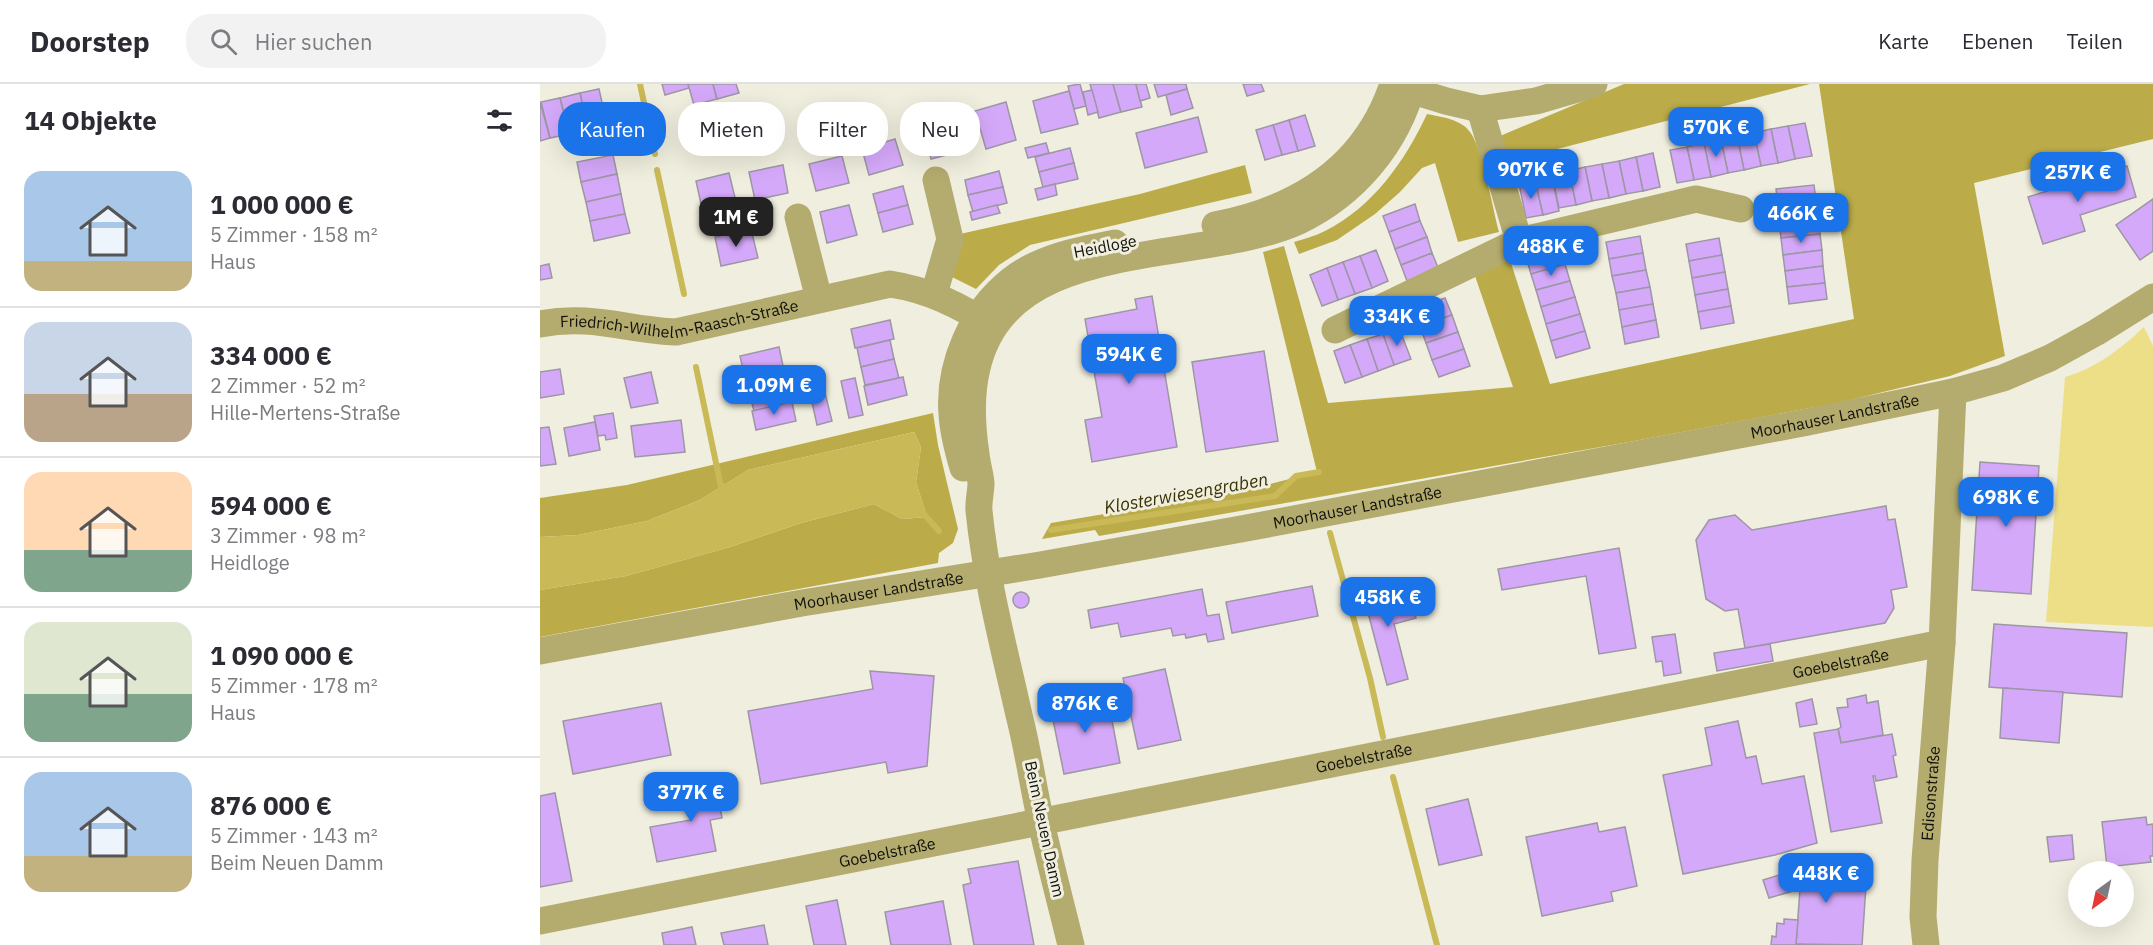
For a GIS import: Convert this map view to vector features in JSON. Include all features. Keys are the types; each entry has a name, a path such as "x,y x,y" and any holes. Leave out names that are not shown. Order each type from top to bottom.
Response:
{"street":[{"path":"1402,86 1480,109 1536,100 1594,84"},
{"name":"Heidloge","path":"989,573 978,508 981,484 974,438 973,395 986,323 1005,314 1025,296 1064,275 1098,264 1259,234 1298,221 1321,209 1344,193 1365,173 1391,138 1402,86"},
{"path":"1480,109 1519,241"},
{"path":"934,294 950,239 936,180"},
{"path":"1335,330 1519,241 1696,199 1741,209"},
{"name":"Friedrich-Wilhelm-Raasch-Straße","path":"798,217 819,298"},
{"name":"Friedrich-Wilhelm-Raasch-Straße","path":"540,324 561,320 588,320 660,332 676,332 819,298 890,284 934,294 968,310 986,323"},
{"name":"Moorhauser Landstraße","path":"540,651 802,603 989,573 1574,466 1953,392 2003,378 2050,358 2153,297"},
{"path":"1942,643 1953,392"},
{"name":"Beim Neuen Damm","path":"989,573 1041,821 1071,945"},
{"name":"Goebelstraße","path":"540,921 1942,643"},
{"name":"Edisonstraße","path":"1926,945 1923,917 1924,860 1942,643"}],"shaded area":[{"path":"1624,84 1810,84 1507,162 1500,136"},
{"path":"1819,84 2153,84 2153,139 1974,183 2005,356 1950,376 1837,403 1629,442 1099,536 1095,530 1042,539 1051,523 1246,490 1317,472 1263,252 1284,246 1328,403 1513,387 1474,273 1510,260 1550,384 1854,319"},
{"path":"1427,114 1456,121 1470,132 1483,164 1499,232 1458,242 1435,163 1422,168 1375,214 1337,240 1299,254 1294,242 1321,233 1342,221 1373,196 1409,149"},
{"path":"1245,165 1252,193 1030,245 999,265 976,289 952,277 963,242 960,234 1140,194"},
{"path":"2144,327 2153,346 2153,627 2046,622 2065,377 2108,357"},
{"path":"933,413 938,445 958,529 953,543 939,553 938,563 540,637 540,590 626,576 730,547 801,523 874,504 902,519 927,517 916,482 921,447 914,432 748,470 700,500 647,521 578,535 540,537 540,498 627,485"},
{"path":"914,432 921,447 916,482 927,517 902,519 874,504 801,523 730,547 626,576 540,590 540,537 578,535 647,521 700,500 748,470"}],"building":[{"path":"662,84 688,84 689,88 665,95"},
{"path":"688,84 713,84 717,99 693,102"},
{"path":"713,84 736,84 739,93 717,99"},
{"path":"1080,84 1086,106 1074,109 1068,86"},
{"path":"1090,84 1113,84 1121,112 1099,118"},
{"path":"1113,84 1136,84 1142,107 1121,112"},
{"path":"1136,84 1146,84 1150,98 1140,101"},
{"path":"1154,84 1186,84 1187,89 1158,97"},
{"path":"1243,84 1261,84 1264,91 1247,96"},
{"path":"599,89 602,102 582,102 580,93"},
{"path":"1187,89 1193,108 1171,115 1166,95"},
{"path":"1092,90 1098,112 1088,115 1083,92"},
{"path":"1069,91 1078,124 1041,133 1033,101"},
{"path":"580,93 582,102 561,102 560,98"},
{"path":"560,98 558,136 550,138 541,102"},
{"path":"540,102 550,138 540,141"},
{"path":"1006,102 1016,140 986,149 980,128 980,110"},
{"path":"1305,115 1315,146 1298,151 1289,120"},
{"path":"1198,117 1207,152 1145,168 1136,133"},
{"path":"1289,120 1298,151 1282,155 1273,125"},
{"path":"1805,123 1812,156 1795,159 1788,126"},
{"path":"1273,125 1282,155 1265,160 1256,130"},
{"path":"1788,126 1795,159 1778,163 1771,129"},
{"path":"1771,129 1778,163 1761,166 1754,133"},
{"path":"1754,133 1761,166 1744,170 1737,136"},
{"path":"1737,136 1744,170 1728,173 1721,140"},
{"path":"895,139 903,165 869,175 864,156 888,156 888,141"},
{"path":"1721,140 1728,173 1711,177 1704,143"},
{"path":"1046,143 1049,153 1028,158 1025,148"},
{"path":"1704,143 1711,177 1694,180 1687,147"},
{"path":"1687,147 1694,180 1677,183 1670,150"},
{"path":"1070,148 1074,163 1039,172 1035,157"},
{"path":"1653,153 1660,187 1643,191 1636,157"},
{"path":"613,156 617,174 581,182 577,162"},
{"path":"842,156 849,183 816,191 809,164"},
{"path":"1636,157 1643,191 1626,194 1619,161"},
{"path":"1619,161 1626,194 1609,198 1602,164"},
{"path":"1074,163 1078,179 1043,187 1039,172"},
{"path":"1602,164 1609,198 1592,201 1585,167"},
{"path":"783,165 788,193 755,200 749,172"},
{"path":"2127,166 2136,197 2080,215 2085,231 2043,244 2028,197"},
{"path":"1585,167 1592,201 1576,205 1569,171"},
{"path":"999,171 1003,187 968,195 965,180"},
{"path":"1569,171 1576,205 1559,208 1552,174"},
{"path":"729,173 739,214 705,222 696,181"},
{"path":"617,174 621,194 586,202 581,182"},
{"path":"1552,177 1559,211 1543,215 1535,181"},
{"path":"1535,181 1543,215 1526,218 1519,184"},
{"path":"1055,184 1057,195 1038,200 1035,189"},
{"path":"1814,185 1816,201 1778,206 1776,189"},
{"path":"903,186 908,205 878,213 873,194"},
{"path":"1003,187 1007,203 973,212 968,195"},
{"path":"621,194 625,214 590,221 586,202"},
{"path":"2153,199 2153,251 2140,260 2116,225"},
{"path":"1816,201 1818,217 1779,222 1778,206"},
{"path":"1415,204 1420,221 1389,232 1383,216"},
{"path":"849,205 857,235 827,243 820,212"},
{"path":"908,205 913,224 883,232 878,213"},
{"path":"997,205 1000,213 972,220 970,212"},
{"path":"625,214 630,233 594,241 590,221"},
{"path":"1818,217 1820,234 1781,238 1779,222"},
{"path":"1420,221 1427,237 1395,249 1389,232"},
{"path":"751,229 758,258 721,266 715,237"},
{"path":"1820,234 1822,250 1783,255 1781,238"},
{"path":"1640,236 1643,253 1609,259 1606,242"},
{"path":"1427,237 1432,253 1401,265 1395,249"},
{"path":"1719,238 1722,255 1689,261 1686,244"},
{"path":"1560,247 1565,264 1531,274 1526,257"},
{"path":"1376,250 1388,281 1372,288 1360,256"},
{"path":"1822,250 1823,266 1785,271 1783,255"},
{"path":"1432,253 1439,270 1407,281 1401,265"},
{"path":"1643,253 1646,270 1612,276 1609,259"},
{"path":"1722,255 1725,272 1692,278 1689,261"},
{"path":"1360,256 1372,288 1355,294 1343,262"},
{"path":"1343,262 1355,294 1338,300 1327,268"},
{"path":"549,264 552,278 540,280 540,266"},
{"path":"1565,264 1570,281 1536,290 1531,274"},
{"path":"1823,266 1825,283 1787,287 1785,271"},
{"path":"1327,268 1338,300 1322,306 1310,275"},
{"path":"1646,270 1650,287 1616,293 1612,276"},
{"path":"1725,272 1728,289 1695,295 1692,278"},
{"path":"1570,281 1575,297 1541,307 1536,290"},
{"path":"1825,283 1827,299 1789,304 1787,287"},
{"path":"1650,287 1653,304 1619,310 1616,293"},
{"path":"1728,289 1731,306 1698,312 1695,295"},
{"path":"1152,296 1177,447 1092,462 1085,420 1102,417 1085,319 1137,309 1135,299"},
{"path":"1575,297 1580,314 1546,324 1541,307"},
{"path":"1445,298 1452,315 1420,326 1414,309"},
{"path":"1653,304 1656,320 1622,327 1619,310"},
{"path":"1731,306 1734,323 1701,329 1698,312"},
{"path":"1580,314 1585,331 1551,341 1546,324"},
{"path":"1452,315 1458,332 1426,343 1420,326"},
{"path":"890,320 894,339 855,348 851,329"},
{"path":"1656,320 1659,337 1625,344 1622,327"},
{"path":"1399,328 1411,359 1394,365 1383,334"},
{"path":"1585,331 1590,348 1556,358 1551,341"},
{"path":"1458,332 1464,349 1432,360 1426,343"},
{"path":"1383,334 1394,365 1378,371 1367,339"},
{"path":"1367,339 1378,371 1362,377 1350,345"},
{"path":"890,340 894,359 861,367 857,348"},
{"path":"1350,345 1362,377 1345,383 1334,351"},
{"path":"779,347 783,366 744,374 740,356"},
{"path":"1464,349 1470,366 1439,377 1432,360"},
{"path":"1264,351 1278,441 1206,452 1192,362"},
{"path":"894,359 899,378 865,385 861,367"},
{"path":"782,366 787,384 749,392 745,374"},
{"path":"560,369 564,394 540,398 540,372"},
{"path":"651,372 658,403 631,408 624,378"},
{"path":"903,377 907,395 868,405 864,386"},
{"path":"855,378 863,415 849,418 841,381"},
{"path":"822,381 832,421 817,425 808,384"},
{"path":"787,384 791,402 754,411 749,392"},
{"path":"792,402 796,421 756,430 752,411"},
{"path":"613,413 617,438 606,440 605,435 598,436 594,416"},
{"path":"681,420 685,452 635,457 631,426"},
{"path":"595,422 600,450 569,456 564,428"},
{"path":"549,427 556,464 540,466 540,428"},
{"path":"1980,462 2039,466 2031,594 1972,590"},
{"path":"1886,506 1888,520 1895,519 1907,587 1891,590 1894,608 1885,623 1745,648 1738,609 1725,611 1706,599 1696,540 1709,520 1735,515 1752,530"},
{"path":"1619,548 1636,648 1599,654 1586,576 1502,590 1498,569"},
{"path":"1383,580 1388,601 1410,595 1416,618 1394,624 1408,679 1387,685 1361,586"},
{"path":"1312,586 1318,616 1232,633 1226,602"},
{"path":"1202,589 1207,616 1219,614 1224,639 1208,642 1206,634 1186,638 1185,634 1173,636 1171,628 1121,637 1118,623 1091,628 1088,610"},
{"path":"1021,592 1029,600 1021,608 1013,600"},
{"path":"1994,624 2127,633 2122,697 1989,687"},
{"path":"1675,634 1681,673 1664,676 1662,661 1656,662 1652,637"},
{"path":"1770,644 1773,661 1717,671 1714,653"},
{"path":"1165,669 1181,740 1138,749 1123,678"},
{"path":"870,671 934,676 927,766 888,773 886,762 761,784 748,711 873,689"},
{"path":"2003,688 2063,692 2059,743 2000,738"},
{"path":"1107,694 1120,763 1064,774 1050,705"},
{"path":"1866,695 1867,703 1878,701 1883,735 1841,743 1838,729 1841,727 1837,708 1848,707 1847,699"},
{"path":"1812,699 1817,724 1800,727 1796,703"},
{"path":"661,703 671,755 573,774 563,721"},
{"path":"1738,721 1746,758 1756,756 1762,784 1804,776 1817,843 1775,855 1683,874 1663,775 1712,765 1705,728"},
{"path":"1838,729 1841,743 1892,734 1897,777 1876,781 1873,776 1882,823 1831,832 1814,733"},
{"path":"714,774 722,818 710,820 716,851 657,862 650,827 691,820 683,780"},
{"path":"555,793 572,881 540,887 540,796"},
{"path":"1468,799 1482,855 1439,865 1426,809"},
{"path":"2146,817 2147,825 2153,824 2151,862 2134,864 2134,861 2106,861 2102,822"},
{"path":"1597,823 1599,832 1625,827 1637,886 1611,892 1613,901 1542,916 1526,837"},
{"path":"2072,835 2074,859 2050,862 2047,837"},
{"path":"1018,861 1034,945 974,945 963,885 971,883 968,869"},
{"path":"1809,866 1867,871 1862,945 1796,944 1800,889 1769,898 1763,880"},
{"path":"837,900 846,945 814,945 806,906"},
{"path":"943,901 951,945 891,945 885,912"},
{"path":"1784,919 1798,920 1796,944 1811,945 1771,945 1772,936 1776,937 1777,923 1784,924"},
{"path":"764,925 768,945 724,945 721,933"},
{"path":"692,927 696,945 664,945 662,933"}],"waterway":[{"name":"Klosterwiesengraben","path":"640,84 644,102"},
{"name":"Klosterwiesengraben","path":"657,170 684,294"},
{"name":"Klosterwiesengraben","path":"696,367 721,487 728,486"},
{"name":"Klosterwiesengraben","path":"1051,530 1275,496 1296,476 1319,472"},
{"name":"Klosterwiesengraben","path":"922,512 939,531"},
{"name":"Klosterwiesengraben","path":"1330,533 1370,678 1383,737"},
{"name":"Klosterwiesengraben","path":"1393,777 1437,945"}]}
